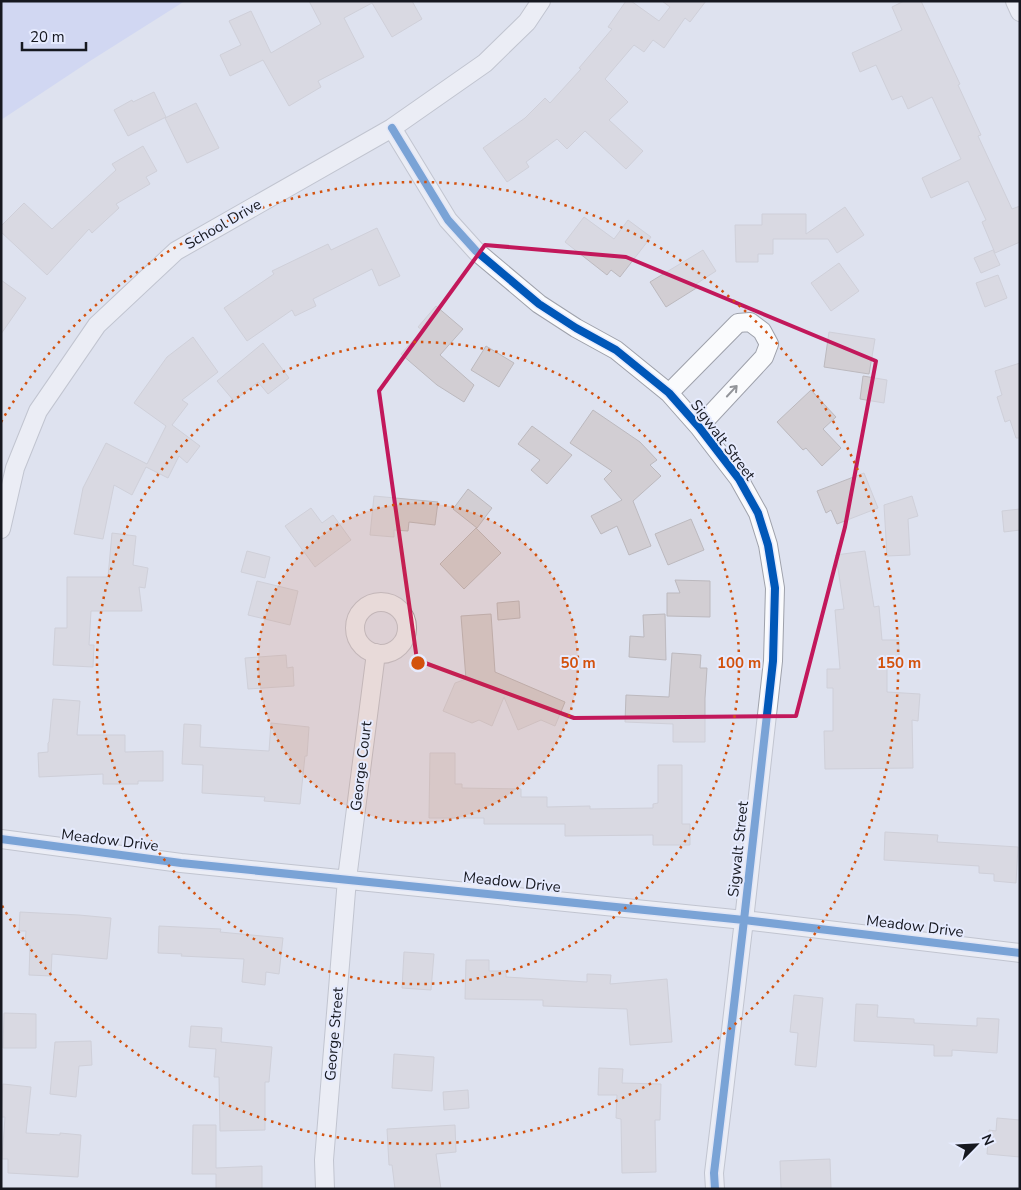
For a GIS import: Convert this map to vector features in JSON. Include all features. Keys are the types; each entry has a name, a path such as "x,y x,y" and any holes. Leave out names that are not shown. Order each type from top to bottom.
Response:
{"street":[{"name":"School Drive","path":"1,529 15,468 38,411 97,325 176,251 392,128 485,62 527,22 541,1"},
{"path":"1015,1 1020,12"},
{"name":"Sigwalt Street","path":"392,128 448,220 476,251 539,304 576,328 616,350 669,393 699,427 739,479 758,513 768,545 775,588 773,661 720,1116 714,1173 715,1189"},
{"path":"669,393 738,323 750,322 762,331 769,344 764,357 699,427"},
{"name":"George Court","path":"347,879 376,653"},
{"name":"Meadow Drive","path":"1,839 180,863 744,920 1020,953"},
{"name":"George Street","path":"325,1189 324,1160 347,879"}],"highlighted area":[{"path":"485,245 626,257 876,361 845,527 796,716 574,718 417,660 379,391"}],"shaded area":[{"path":"1,1 185,1 1,120"}],"building":[{"path":"309,1 412,1 422,19 392,37 372,3 344,18 364,57 318,81 321,87 289,106 263,60 230,76 220,55 241,45 229,21 251,11 271,53 321,24"},
{"path":"626,1 631,1 659,21 670,7 662,1 706,1 690,22 685,18 664,48 653,40 644,52 634,45 605,79 628,102 609,120 643,151 626,169 585,131 567,149 557,139 526,162 529,167 507,182 483,148 525,118 545,98 550,103 581,69 579,68 612,29 608,27"},
{"path":"904,1 921,1 960,84 958,85 981,135 978,136 1012,209 1020,206 1020,242 995,253 982,222 986,220 968,181 931,198 922,178 961,159 932,97 908,109 902,96 892,100 876,65 860,72 852,53 902,30 892,7"},
{"path":"154,92 166,117 128,136 114,110 132,100 133,102"},
{"path":"196,103 219,148 187,163 165,118"},
{"path":"143,146 157,171 146,177 150,184 116,204 119,208 92,233 89,229 47,275 1,232 1,226 24,203 52,229 116,170 112,164"},
{"path":"845,207 864,235 837,253 828,239 773,239 773,254 758,254 758,262 736,262 735,225 762,225 762,214 806,214 806,234"},
{"path":"584,217 614,239 628,220 651,237 620,277 611,270 607,275 565,242"},
{"path":"377,228 400,276 379,286 372,269 313,299 316,306 295,316 292,310 247,341 224,308 274,274 272,271 328,244 331,250"},
{"path":"703,250 716,271 696,284 698,287 666,307 650,282"},
{"path":"993,250 1000,265 981,273 974,258"},
{"path":"839,263 859,291 831,311 811,283"},
{"path":"998,275 1007,298 985,307 976,283"},
{"path":"1,280 26,298 1,334"},
{"path":"436,306 463,329 440,355 474,385 464,402 437,385 401,354 422,330 418,327"},
{"path":"829,332 875,339 869,374 824,367"},
{"path":"193,337 218,372 182,400 188,404 172,425 200,446 187,463 179,456 168,478 146,467 132,495 114,485 103,539 74,534 83,488 106,443 147,464 166,426 134,403 167,357"},
{"path":"263,343 289,378 268,394 258,382 234,401 217,381"},
{"path":"486,346 514,363 499,387 471,370"},
{"path":"1020,363 1020,438 1016,438 1010,420 1005,422 997,397 1002,395 995,371"},
{"path":"863,376 887,380 884,403 860,399"},
{"path":"811,390 836,417 823,429 841,448 822,466 806,448 803,450 777,422"},
{"path":"593,410 640,442 657,460 650,465 661,476 633,501 651,546 629,555 617,526 601,534 591,516 622,500 604,479 612,471 570,443"},
{"path":"532,426 572,455 547,484 531,470 540,460 518,444"},
{"path":"864,473 878,508 837,524 831,510 826,513 817,491"},
{"path":"468,489 492,508 477,528 453,509"},
{"path":"374,496 438,502 435,525 409,522 408,531 394,530 394,537 370,535"},
{"path":"912,496 918,516 908,519 910,555 887,556 884,505"},
{"path":"311,508 322,523 333,515 351,540 315,567 285,526"},
{"path":"1020,509 1020,530 1004,532 1002,511"},
{"path":"691,519 704,550 668,565 655,534"},
{"path":"476,528 501,553 464,589 440,564"},
{"path":"112,533 136,536 133,565 148,568 145,588 139,587 142,611 91,611 89,645 94,645 93,667 53,665 55,628 67,628 67,577 108,577"},
{"path":"247,551 270,557 265,578 241,572"},
{"path":"865,551 874,607 879,606 882,640 899,640 899,659 887,658 887,692 920,694 918,721 912,720 913,768 825,769 824,731 833,731 833,688 827,688 827,669 840,669 835,610 844,609 836,555"},
{"path":"675,580 710,581 710,617 667,616 667,593 680,593"},
{"path":"257,581 298,591 290,625 248,615"},
{"path":"519,601 520,618 498,620 497,603"},
{"path":"491,614 495,672 565,702 555,726 541,720 518,730 504,697 492,726 479,720 472,723 443,711 455,683 466,679 461,616"},
{"path":"665,614 666,660 629,657 630,636 644,637 643,615"},
{"path":"672,653 701,655 700,668 707,668 705,742 673,742 673,724 625,722 626,695 669,697"},
{"path":"286,655 287,668 293,667 294,686 248,689 245,658"},
{"path":"53,699 80,701 77,735 125,735 125,752 163,751 163,781 138,781 138,784 103,784 103,774 39,777 38,753 48,752"},
{"path":"271,723 309,727 300,804 264,801 265,797 202,793 203,765 182,764 184,724 201,725 200,747 269,751"},
{"path":"430,753 455,753 455,784 462,784 462,788 521,789 521,797 547,797 547,807 590,806 590,809 653,808 653,804 658,803 658,765 682,765 682,824 690,824 690,845 653,845 653,835 565,836 565,824 484,824 484,818 429,818"},
{"path":"885,832 938,835 937,842 1018,847 1016,883 994,881 994,874 979,873 979,866 884,860"},
{"path":"20,912 111,918 107,959 52,954 51,976 29,975 30,945 25,945 26,931 19,931"},
{"path":"159,926 221,929 220,932 283,938 279,974 266,972 265,985 242,982 244,959 158,953"},
{"path":"404,952 434,954 431,990 402,988"},
{"path":"466,960 489,960 489,971 506,971 506,977 587,982 587,974 611,975 610,984 667,979 672,1042 630,1045 627,1009 543,1006 543,1000 465,999"},
{"path":"794,995 823,998 816,1067 795,1065 798,1033 790,1032"},
{"path":"856,1004 878,1005 877,1017 914,1019 914,1023 977,1026 977,1018 999,1019 997,1053 952,1050 952,1056 934,1056 934,1045 854,1041"},
{"path":"4,1013 36,1014 36,1048 3,1048"},
{"path":"191,1026 222,1028 221,1042 272,1047 269,1082 265,1082 265,1130 220,1131 219,1077 214,1077 216,1049 189,1047"},
{"path":"91,1041 92,1065 79,1066 76,1097 50,1094 55,1042"},
{"path":"394,1054 434,1057 432,1091 392,1088"},
{"path":"599,1068 623,1069 622,1083 661,1084 660,1120 655,1120 656,1172 622,1173 621,1119 616,1118 617,1095 598,1095"},
{"path":"3,1084 31,1087 26,1133 81,1135 78,1177 8,1173 8,1159 2,1159 5,1117 1,1117"},
{"path":"468,1090 469,1108 444,1110 443,1092"},
{"path":"997,1118 1020,1120 1020,1157 987,1154 989,1130 996,1131"},
{"path":"193,1125 216,1125 216,1168 262,1166 262,1189 216,1189 216,1174 192,1174"},
{"path":"455,1125 456,1152 436,1154 441,1189 395,1189 392,1165 389,1165 387,1129"},
{"path":"830,1159 831,1189 781,1189 780,1161"}],"cycle path":[{"path":"392,128 448,220 476,251 539,304 576,328 616,350 669,393 699,427 739,479 758,513 768,545 775,588 773,661 714,1173 715,1189"},
{"path":"1,839 181,863 744,920 1020,953"}]}
